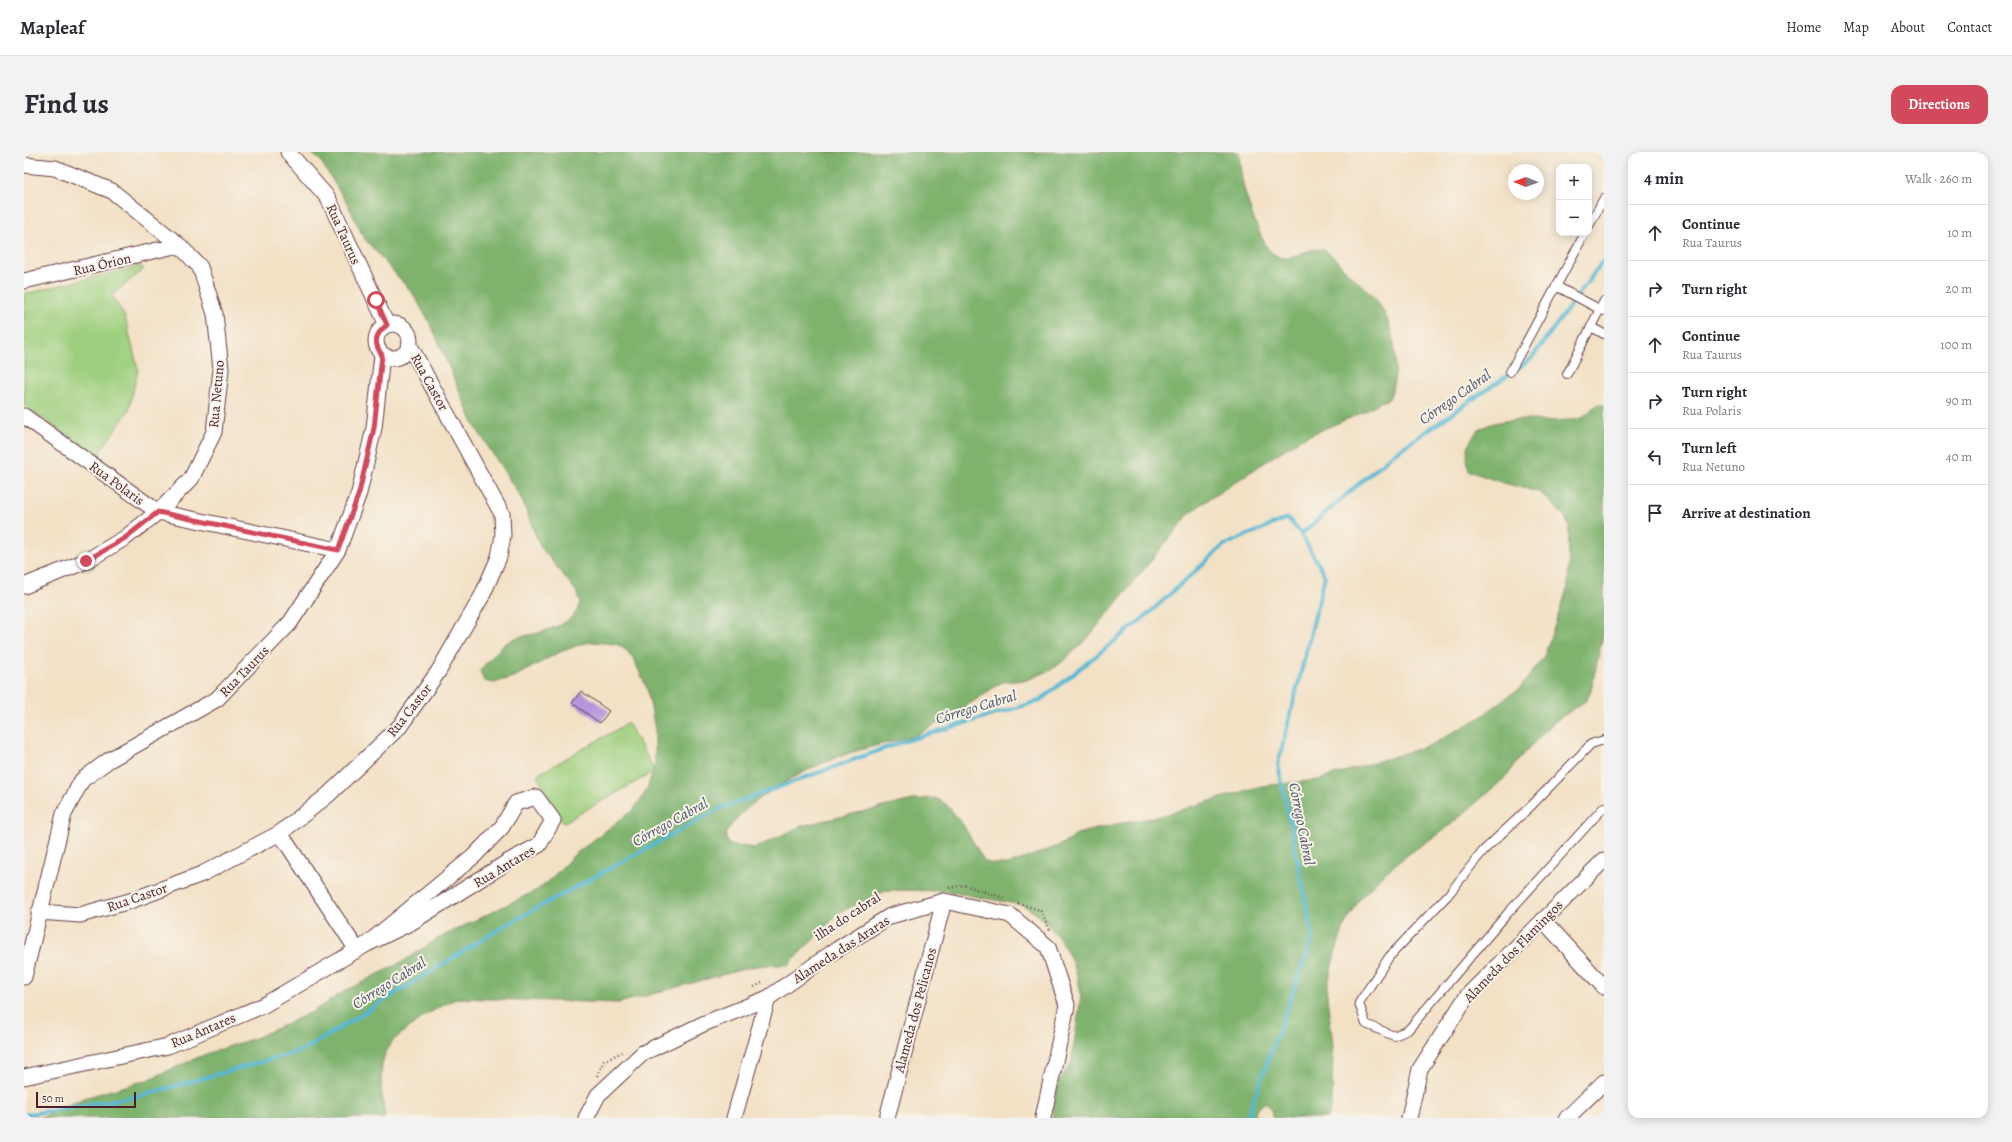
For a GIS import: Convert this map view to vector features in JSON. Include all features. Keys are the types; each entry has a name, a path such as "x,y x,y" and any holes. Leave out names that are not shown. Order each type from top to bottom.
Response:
{"street":[{"name":"Rua Taurus","path":"288,152 328,198 387,325"},
{"name":"Rua Netuno","path":"24,164 55,168 112,191 179,245 200,267 215,314 221,368 214,432 191,479 158,512 125,538 86,561 27,582"},
{"name":"Rua Órion","path":"24,281 179,245"},
{"path":"393,324 405,328 411,339 410,346 402,357 395,359 382,355 377,348 376,339 379,330 387,325 393,324"},
{"name":"Rua Castor","path":"39,912 80,915 130,901 202,874 280,834 328,795 400,726 438,672 482,596 499,557 503,536 502,514 410,346"},
{"name":"Rua Taurus","path":"24,978 64,814 82,780 109,760 217,699 290,623 338,550 359,493 374,428 382,355"},
{"name":"Rua Polaris","path":"24,416 158,512 338,550"},
{"name":"Rua Antares","path":"24,1077 168,1046 264,1005 362,947 412,922 509,861 539,845 553,820 536,797 516,803 502,827 474,856 362,947"},
{"path":"280,834 362,947"},
{"name":"Alameda dos Flamingos","path":"1409,1118 1420,1069 1467,996 1604,860"},
{"name":"Alameda das Araras","path":"586,1118 598,1094 643,1053 703,1024 768,998 836,950 890,916 943,895 1010,915 1048,947 1067,1005 1043,1118"},
{"name":"Alameda dos Pelicanos","path":"887,1118 943,895"},
{"path":"1543,920 1604,987"},
{"path":"734,1118 768,998"},
{"path":"1567,1118 1604,1082"}],"lane":[{"path":"1592,220 1604,198"},
{"path":"1510,372 1583,236"},
{"path":"1556,286 1602,310"},
{"path":"1567,374 1591,327 1602,310 1604,301"},
{"path":"1591,327 1604,334"},
{"path":"1604,740 1591,744 1532,805 1483,851 1448,895 1389,957 1359,1003 1366,1024 1394,1036 1408,1030 1507,914 1604,806"}],"path":[{"path":"943,895 964,884 1006,899"},
{"path":"1012,901 1040,910 1053,937"},
{"path":"751,989 765,982"},
{"path":"594,1082 604,1061 625,1051"}],"green space":[{"path":"310,152 1239,152 1242,179 1248,203 1267,248 1278,257 1285,258 1291,258 1316,249 1326,251 1372,295 1380,305 1391,331 1394,345 1395,373 1389,399 1378,403 1364,412 1300,439 1189,514 1087,639 1051,670 1027,680 1002,682 959,711 914,736 849,753 801,773 770,791 743,812 732,824 725,835 729,845 755,848 801,826 913,800 935,798 946,804 962,823 985,862 1009,864 1056,847 1068,841 1077,834 1116,824 1153,818 1262,786 1318,780 1431,745 1479,718 1521,687 1544,656 1568,587 1569,527 1565,517 1539,492 1500,482 1469,471 1467,453 1473,436 1481,429 1491,424 1503,421 1576,420 1585,415 1597,404 1604,405 1604,630 1591,690 1587,700 1554,722 1522,755 1507,776 1448,827 1403,858 1380,877 1360,899 1345,924 1335,953 1328,984 1327,997 1333,1045 1332,1105 1328,1118 1272,1118 1272,1110 1265,1102 1256,1111 1253,1118 1052,1118 1058,1082 1071,1064 1081,997 1079,984 1070,957 1054,932 1044,921 1022,905 946,891 898,890 883,892 840,912 788,965 765,965 751,967 619,1003 458,998 421,1019 395,1039 387,1049 382,1067 381,1078 385,1118 40,1118 84,1098 147,1080 206,1054 258,1037 312,1012 347,990 404,961 437,939 537,890 548,882 574,855 633,810 647,789 655,765 655,729 647,688 633,658 626,650 616,644 592,642 581,644 558,653 516,676 494,683 484,681 480,670 504,644 515,638 538,633 558,626 567,621 576,613 580,603 576,591 540,546 521,498 473,423 432,327 414,295 364,238 348,205 320,160"},
{"path":"140,266 144,269 112,295 125,317 138,369 129,410 97,456 24,405 24,294"},
{"path":"628,723 655,771 563,823 537,775"}],"building":[{"path":"581,691 609,711 600,723 572,703"}],"waterway":[{"name":"Córrego Cabral","path":"24,1115 139,1096 304,1050 506,925 719,809 902,742 1039,701 1146,616 1224,545 1288,518 1301,534 1392,455 1531,359 1603,261"},
{"name":"Córrego Cabral","path":"1247,1118 1313,937 1278,764 1325,576 1301,534"}],"route":[{"path":"86,561 125,538 158,512 338,550 359,493 374,428 382,355 377,348 376,339 379,330 387,325 376,300"}]}
